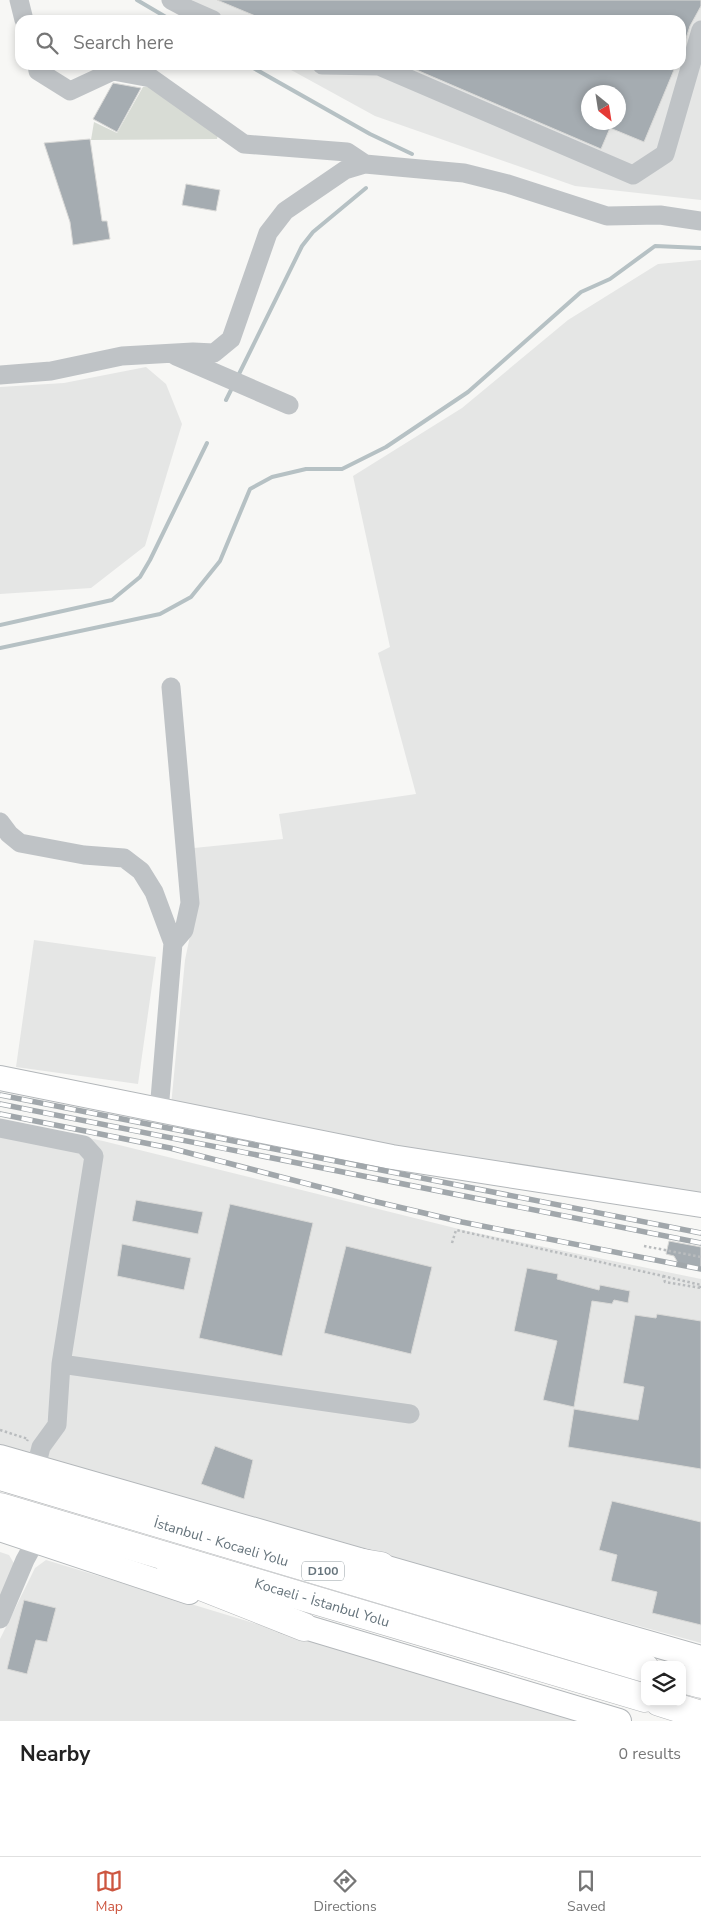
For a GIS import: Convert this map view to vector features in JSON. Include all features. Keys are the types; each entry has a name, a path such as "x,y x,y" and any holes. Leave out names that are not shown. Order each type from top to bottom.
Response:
{"highway":[{"name":"İstanbul - Kocaeli Yolu","path":"0,1476 641,1667"},
{"name":"Kocaeli - İstanbul Yolu","path":"0,1507 641,1697"},
{"path":"64,1526 138,1561 304,1627"},
{"path":"210,1537 381,1566"},
{"path":"686,1680 701,1684"},
{"path":"672,1706 701,1715"}],"main road":[{"path":"0,1078 392,1157 701,1205"},
{"path":"0,1456 701,1658"},
{"path":"0,1529 226,1604 588,1717 619,1721"}],"street":[{"path":"19,0 23,15"},
{"path":"171,0 202,15"},
{"path":"388,70 633,175 664,154 701,30"},
{"path":"38,70 38,72 70,90 113,71 151,78 244,144 347,152 365,164"},
{"path":"0,375 51,371 122,356 214,352 231,339 268,233 285,210 345,170 365,164 464,173 508,184 607,216 660,215 701,221"},
{"path":"172,354 289,405"},
{"path":"172,687 190,902 184,930 173,943"},
{"path":"0,822 9,834 20,843 84,855 124,858 141,871 154,892 173,943 159,1111"},
{"path":"0,1128 84,1145 94,1156 62,1364 57,1425 41,1447 36,1467"},
{"path":"62,1364 410,1414"},
{"path":"0,1619 25,1560 36,1540"}],"path":[{"path":"452,1242 456,1230 701,1286"},
{"path":"644,1246 701,1257"},
{"path":"663,1276 665,1282 701,1286"},
{"path":"0,1430 28,1439"}],"shaded area":[{"path":"161,0 701,0 701,200 575,186 375,116 291,70 686,70 686,15 189,15"},
{"path":"151,86 218,135 217,139 91,140 94,122 117,133 143,87"},
{"path":"701,260 701,1199 171,1106 185,960 197,902 184,849 283,839 279,814 416,794 378,653 390,647 353,476 462,408 568,320 658,264"},
{"path":"146,367 166,384 182,424 145,546 91,588 0,594 0,387 64,383"},
{"path":"34,940 156,957 138,1084 16,1067"},
{"path":"0,1120 103,1141 467,1231 701,1279 701,1643 0,1451"},
{"path":"0,1552 9,1555 15,1565 0,1601"},
{"path":"46,1560 468,1688 587,1721 0,1721 0,1639 35,1568"}],"building":[{"path":"217,0 701,0 701,6 686,38 686,15 253,15"},
{"path":"417,70 674,70 644,142 615,130 626,130 626,85 581,85 581,130 609,130 601,149"},
{"path":"113,83 141,88 117,132 93,119"},
{"path":"90,139 102,221 107,221 110,239 73,245 70,222 44,143"},
{"path":"186,184 220,190 216,211 182,205"},
{"path":"136,1200 203,1212 198,1234 132,1221"},
{"path":"230,1204 313,1223 282,1356 199,1338"},
{"path":"669,1241 701,1247 701,1267 678,1263 674,1256 666,1254"},
{"path":"122,1244 191,1258 184,1290 117,1276"},
{"path":"346,1246 432,1267 411,1354 324,1333"},
{"path":"527,1268 558,1274 557,1279 599,1290 600,1285 630,1291 628,1303 614,1300 612,1304 592,1301 574,1407 543,1400 557,1341 514,1331"},
{"path":"657,1314 701,1321 701,1469 568,1447 574,1409 638,1420 644,1387 623,1383 635,1315 656,1318"},
{"path":"215,1446 253,1460 244,1499 201,1484"},
{"path":"612,1501 701,1522 701,1625 652,1613 657,1592 611,1581 617,1555 599,1550"},
{"path":"24,1600 56,1608 47,1642 36,1640 27,1674 7,1669"}],"waterway":[{"path":"137,0 162,15"},
{"path":"257,70 370,134 412,154"},
{"path":"237,378 302,246 313,232 366,188"},
{"path":"0,648 160,614 191,597 220,561 250,489 272,477 306,469 342,469 386,447 468,392 581,292 610,279 655,246 701,248"},
{"path":"226,400 233,386"},
{"path":"0,625 112,600 140,577 207,443"}],"railway":[{"path":"0,1095 701,1233"},
{"path":"0,1104 701,1243"},
{"path":"0,1114 170,1148 373,1201 462,1222 701,1269"}]}
